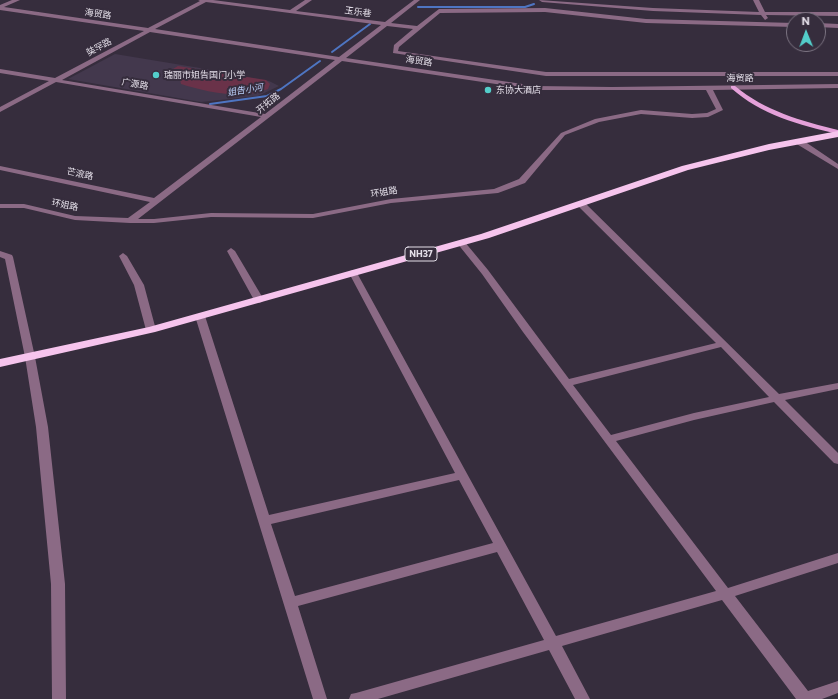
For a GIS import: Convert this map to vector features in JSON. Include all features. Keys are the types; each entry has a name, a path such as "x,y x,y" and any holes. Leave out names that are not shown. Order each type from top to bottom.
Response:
{"highway":[{"name":"NH37","path":"0,364 151,330 461,243 685,168 769,146 838,133"}],"main road":[{"path":"733,88 745,99 797,122 838,133"}],"street":[{"path":"0,8 17,0"},
{"name":"玉乐巷","path":"204,0 417,28"},
{"name":"奘罕路","path":"0,110 204,0"},
{"path":"290,12 309,0"},
{"name":"开拓路","path":"130,221 417,0"},
{"path":"542,0 639,7 651,10 763,14 838,14"},
{"path":"756,0 769,25"},
{"name":"海贸路","path":"0,8 536,88 733,88 838,86"},
{"path":"786,25 646,21 546,10 439,11 396,46 395,52 546,74 838,74"},
{"path":"646,21 651,10"},
{"path":"826,26 838,26"},
{"name":"广源路","path":"0,71 267,116"},
{"name":"环姐路","path":"0,206 24,206 75,218 154,221 211,215 313,216 391,201 495,191 522,181 563,134 597,120 641,112 692,116 708,114 720,110 708,87"},
{"path":"798,141 838,167"},
{"name":"芒滚路","path":"0,168 156,201"},
{"path":"581,204 837,459"},
{"path":"461,243 485,272 526,330 804,699 838,687"},
{"path":"231,251 259,300"},
{"path":"0,254 10,258 30,357 42,427 58,584 59,699"},
{"path":"123,256 139,285 151,330"},
{"path":"353,273 583,699"},
{"path":"200,316 320,699"},
{"path":"567,383 670,356 723,344"},
{"path":"609,439 647,428 776,398 838,386"},
{"path":"264,521 462,475"},
{"path":"290,602 501,546"},
{"path":"356,699 725,594 838,558"}],"shaded area":[{"name":"瑞丽市姐告国门小学","path":"115,54 269,81 279,86 258,96 201,102 68,79"},
{"path":"178,66 266,80 270,84 268,89 247,94 224,94 202,90 181,84 180,79 189,73 196,72 173,69"}],"waterway":[{"name":"姐告小河","path":"418,7 525,7 534,4"},
{"name":"姐告小河","path":"332,52 370,24"},
{"name":"姐告小河","path":"210,104 267,96 281,89 320,61"}],"place":[{"name":"瑞丽市姐告国门小学","path":"156,75"},
{"name":"东协大酒店","path":"488,90"}]}
